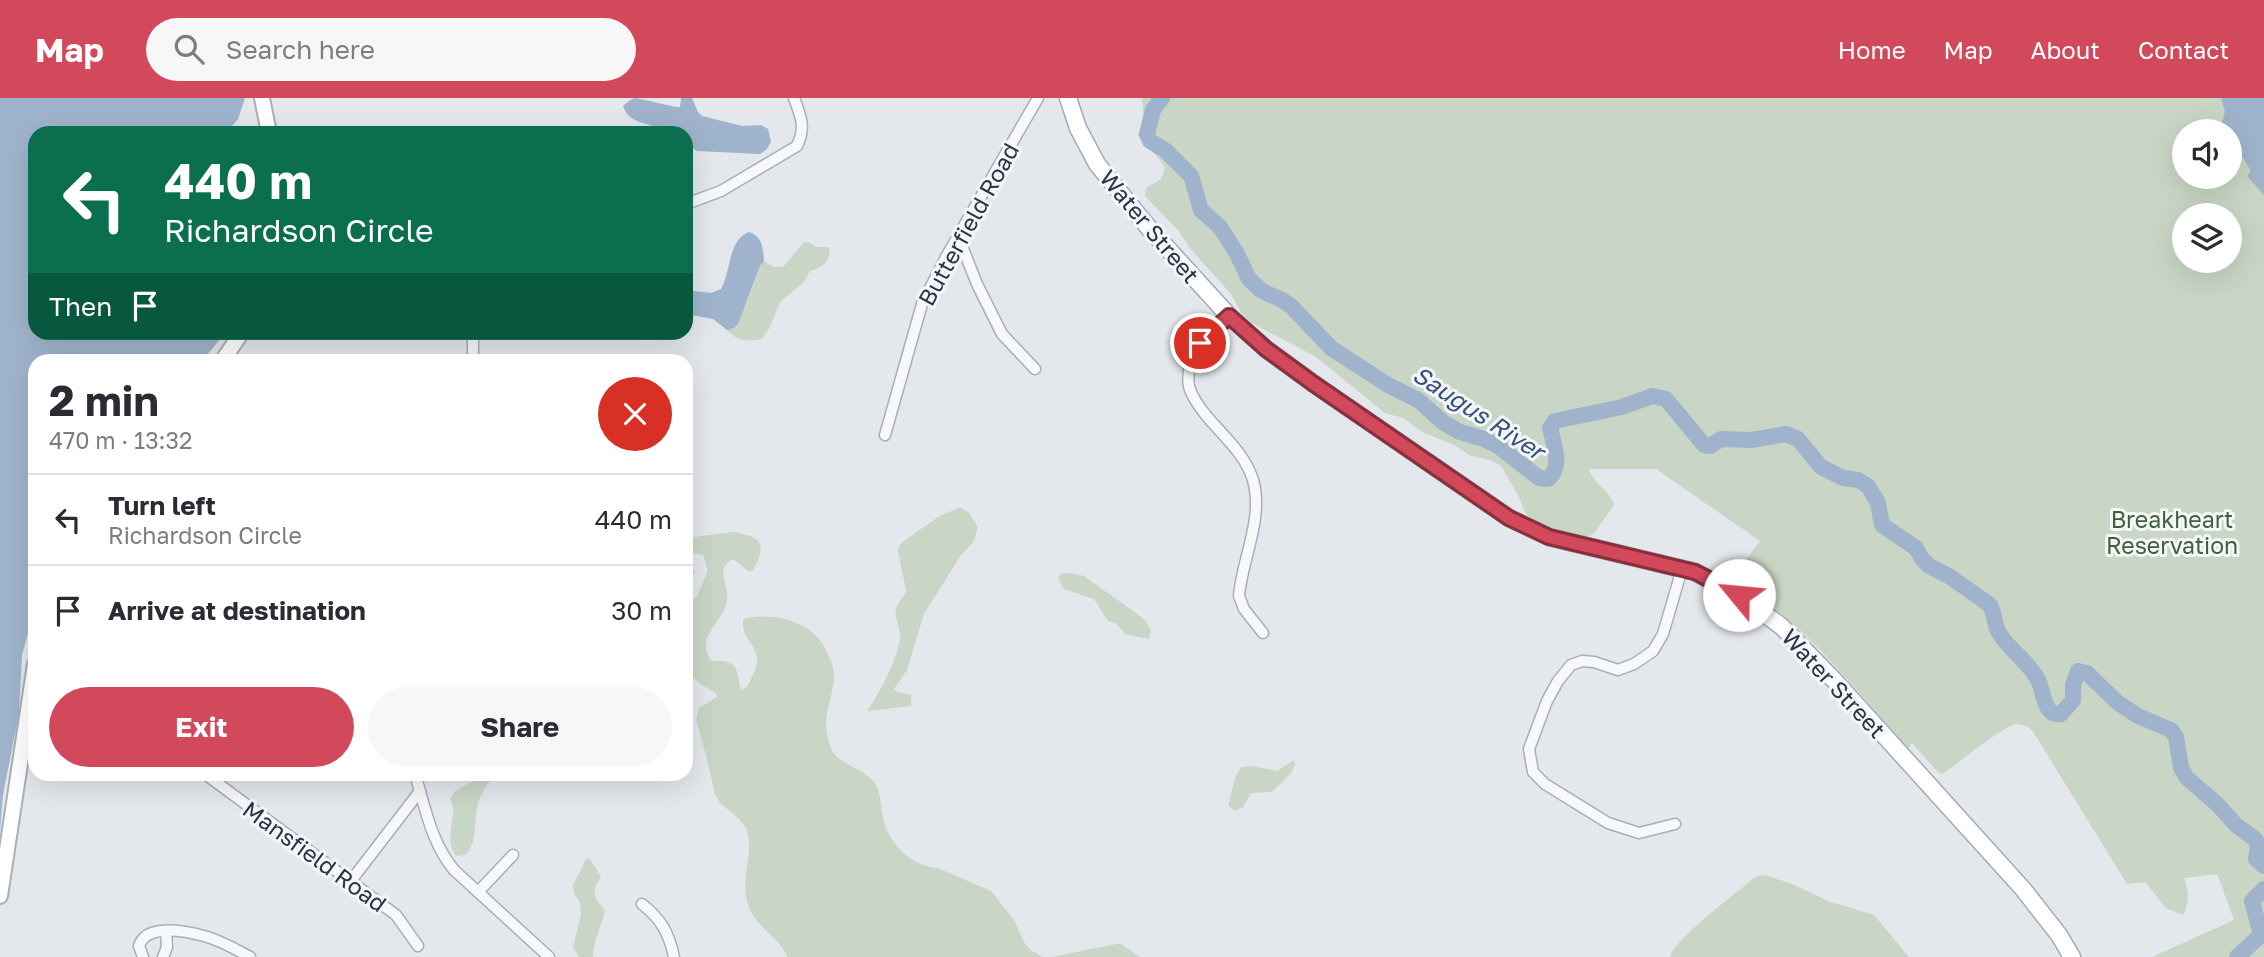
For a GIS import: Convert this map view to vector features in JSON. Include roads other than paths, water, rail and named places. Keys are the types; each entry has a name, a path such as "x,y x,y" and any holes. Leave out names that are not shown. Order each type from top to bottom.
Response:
{"main road":[{"path":"262,98 268,126"},
{"name":"Water Street","path":"1068,98 1078,128 1105,176 1229,316 1266,349 1509,518 1549,537 1695,572 1739,595 1782,626 2023,889 2072,957"},
{"path":"0,896 28,710"}],"street":[{"path":"693,201 721,191 797,146 803,134 794,98"},
{"name":"Butterfield Road","path":"885,435 922,304 1038,98"},
{"path":"958,236 977,284 1002,334 1035,369"},
{"path":"1229,316 1200,343 1190,364 1190,390 1208,417 1239,453 1253,480 1255,508 1239,596 1244,609 1263,633"},
{"path":"1675,824 1639,833 1608,823 1545,784 1533,772 1529,749 1547,701 1558,681 1571,666 1582,660 1618,670 1634,664 1653,651 1663,634 1682,569"},
{"name":"Mansfield Road","path":"214,781 396,915 418,946"},
{"path":"417,781 437,846 454,870 549,957"},
{"path":"350,881 420,791"},
{"path":"478,892 513,855"},
{"path":"642,904 657,916 674,957"},
{"path":"163,957 167,947 166,931"},
{"path":"142,957 139,946 142,937 166,931 204,936 250,957"}],"water":[{"path":"0,98 245,98 238,119 232,126 28,126 28,340 219,340 208,354 28,354 28,633 22,655 19,713 3,795 0,831"},
{"path":"636,98 680,107 681,98 692,98 702,116 742,126 761,125 768,129 771,142 760,154 697,151 693,148 693,126 654,126 636,120 626,113 623,106"},
{"path":"2221,98 2264,98 2264,195 2247,176 2251,171 2242,158 2242,119 2223,119 2225,112"},
{"path":"749,232 760,240 764,261 738,324 727,330 713,319 693,315 693,291 711,293 721,289 737,241"}],"waterway":[{"name":"Saugus River","path":"1162,98 1153,110 1147,134 1150,141 1165,150 1191,176 1201,210 1220,227 1249,279 1262,291 1291,306 1331,348 1388,385 1418,400 1444,423 1498,446 1539,478 1548,479 1555,468 1556,455 1550,428 1555,421 1622,407 1652,396 1666,399 1704,445 1710,446 1721,439 1751,440 1786,434 1798,439 1821,467 1868,486 1878,503 1882,525 1916,548 1929,566 1949,576 1990,605 1998,631 2035,675 2051,712 2061,714 2073,700 2073,685 2078,671 2087,673 2118,703 2138,716 2171,730 2176,737 2181,768 2187,778 2236,825 2255,839 2258,843 2256,859 2264,866"},
{"name":"Saugus River","path":"2237,957 2261,935 2252,901 2264,889"}],"park label":[{"name":"Breakheart Reservation","path":"2172,532"}]}
